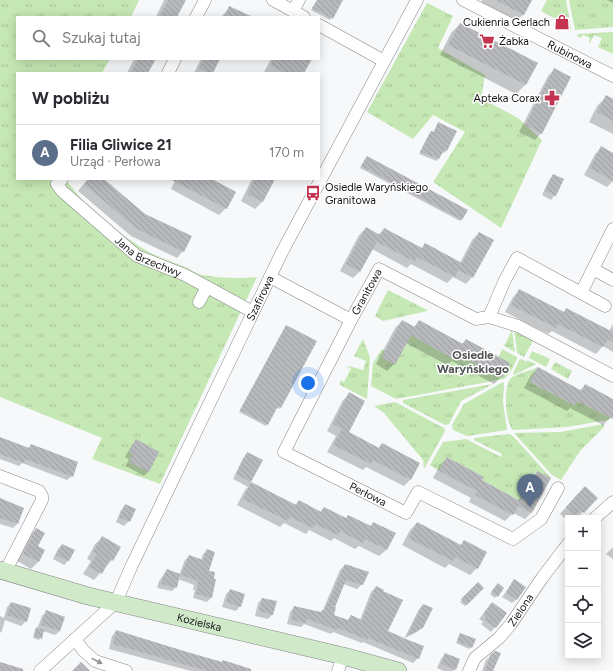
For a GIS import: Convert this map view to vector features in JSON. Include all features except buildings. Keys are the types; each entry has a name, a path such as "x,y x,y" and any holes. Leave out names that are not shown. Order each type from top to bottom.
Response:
{"street":[{"path":"197,16 205,0"},
{"path":"273,0 296,5 303,16"},
{"name":"Szafirowa","path":"116,602 132,565 292,232 417,0"},
{"name":"Rubinowa","path":"463,0 613,76"},
{"path":"320,26 384,62"},
{"path":"168,72 174,60"},
{"name":"Jana Brzechwy","path":"59,181 62,191 137,256 185,275 253,312"},
{"path":"581,293 613,229"},
{"path":"489,317 516,258 605,306"},
{"name":"Granitowa","path":"270,277 351,320 380,269 476,319 489,317 518,326 613,376"},
{"path":"593,269 613,280"},
{"path":"199,302 207,287"},
{"name":"Perłowa","path":"351,320 284,452 406,513 418,492 513,539 541,519 558,488"},
{"path":"0,476 39,491 42,496 3,571"},
{"path":"598,515 613,502"},
{"name":"Zielona","path":"468,671 475,658 499,638 511,624 542,578 565,548"},
{"name":"Kozielska","path":"3,571 341,663 398,671"},
{"path":"40,671 116,602"},
{"path":"75,639 83,650 95,661 126,671"}],"green space":[{"path":"0,0 139,0 131,16 16,16 16,60 109,60 103,72 16,72 16,180 67,180 93,211 116,230 155,255 198,274 230,278 257,277 160,484 92,459 102,438 0,397"},
{"path":"547,0 566,0 571,28 570,31 564,31 567,25 541,11"},
{"path":"569,0 613,0 613,27 575,30"},
{"path":"427,3 453,16 438,48 485,75 481,98 518,118 542,140 501,228 433,182 465,132 433,115 413,139 367,112"},
{"path":"613,32 613,54 598,47 602,38 594,35 590,43 590,38 583,35 581,38 577,36 578,34"},
{"path":"388,290 427,311 383,321 375,316"},
{"path":"514,328 534,339 524,357 517,353"},
{"path":"512,330 515,352 504,346"},
{"path":"411,335 454,359 458,354 499,357 502,349 517,357 517,359 510,373 504,379 396,399 371,386 373,363 382,349 385,351 382,357 395,364"},
{"path":"363,339 370,357 367,399 340,385 341,380 344,382 351,368 347,368 349,366 363,370 366,361 354,356"},
{"path":"532,351 550,359 546,367 529,358"},
{"path":"521,359 536,364 514,375 513,374 519,360"},
{"path":"555,362 572,371 568,379 551,369"},
{"path":"538,367 530,382 574,405 577,401 611,418 608,420 566,427 513,430 508,420 506,404 508,382 511,378"},
{"path":"503,382 503,402 507,430 467,436 453,430 452,425 464,404"},
{"path":"493,384 461,401 449,424 445,425 403,403 403,400"},
{"path":"395,402 444,428 445,431 424,469 423,460 384,413 374,406"},
{"path":"604,424 604,427 580,451 561,480 552,475 514,433 560,432"},
{"path":"509,434 513,436 551,478 536,471 520,501 482,480 484,477 447,457 439,471 430,465 443,442 466,439 501,457 502,454 474,440 474,438"}],"place":[{"name":"Cukienria Gerlach","path":"562,22"},
{"name":"Żabka","path":"487,41"},
{"name":"Apteka Corax","path":"552,98"},
{"name":"Osiedle Waryńskiego Granitowa","path":"313,193"},
{"name":"Filia Gliwice 21","path":"530,507"}],"district":[{"name":"Osiedle Waryńskiego","path":"473,362"}]}
